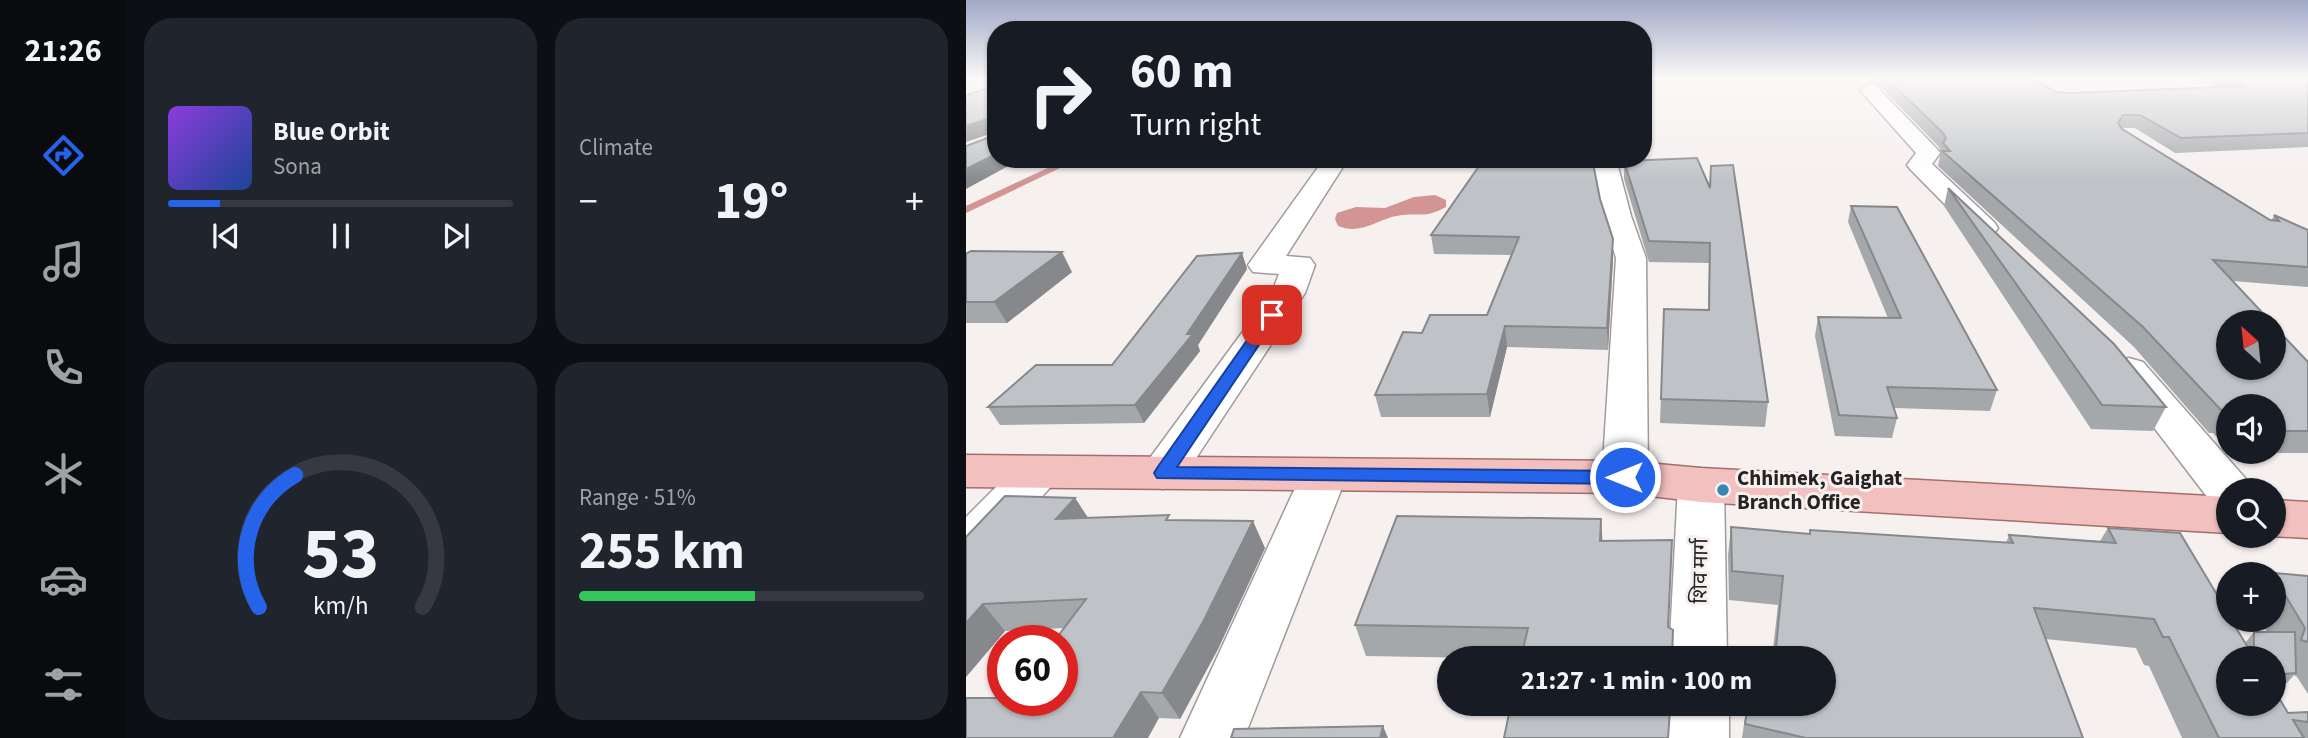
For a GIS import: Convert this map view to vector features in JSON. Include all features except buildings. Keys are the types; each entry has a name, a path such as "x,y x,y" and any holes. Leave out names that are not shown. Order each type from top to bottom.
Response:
{"main road":[{"path":"966,471 1625,477 1701,485 2216,513"},
{"path":"2286,519 2308,520"}],"street":[{"path":"1891,113 1928,153 1919,165 2003,247"},
{"path":"1163,473 1288,293 1299,265 1264,265 1330,168"},
{"path":"1606,168 1617,216 1631,258 1625,477"},
{"path":"2109,348 2218,478"},
{"path":"966,550 1038,472"},
{"path":"1212,738 1324,475"},
{"name":"शिव मार्ग","path":"1698,646 1701,485"},
{"path":"2160,509 2187,555"},
{"path":"1697,738 1698,716"}],"shaded area":[{"path":"1435,195 1446,200 1446,207 1429,214 1394,216 1355,229 1338,226 1335,219 1337,213 1356,207 1385,208 1414,197"}],"waterway":[{"path":"966,210 1056,168"}],"place":[{"name":"Chhimek, Gaighat Branch Office","path":"1723,490"}],"route":[{"path":"1272,315 1163,473 1625,477"}]}
